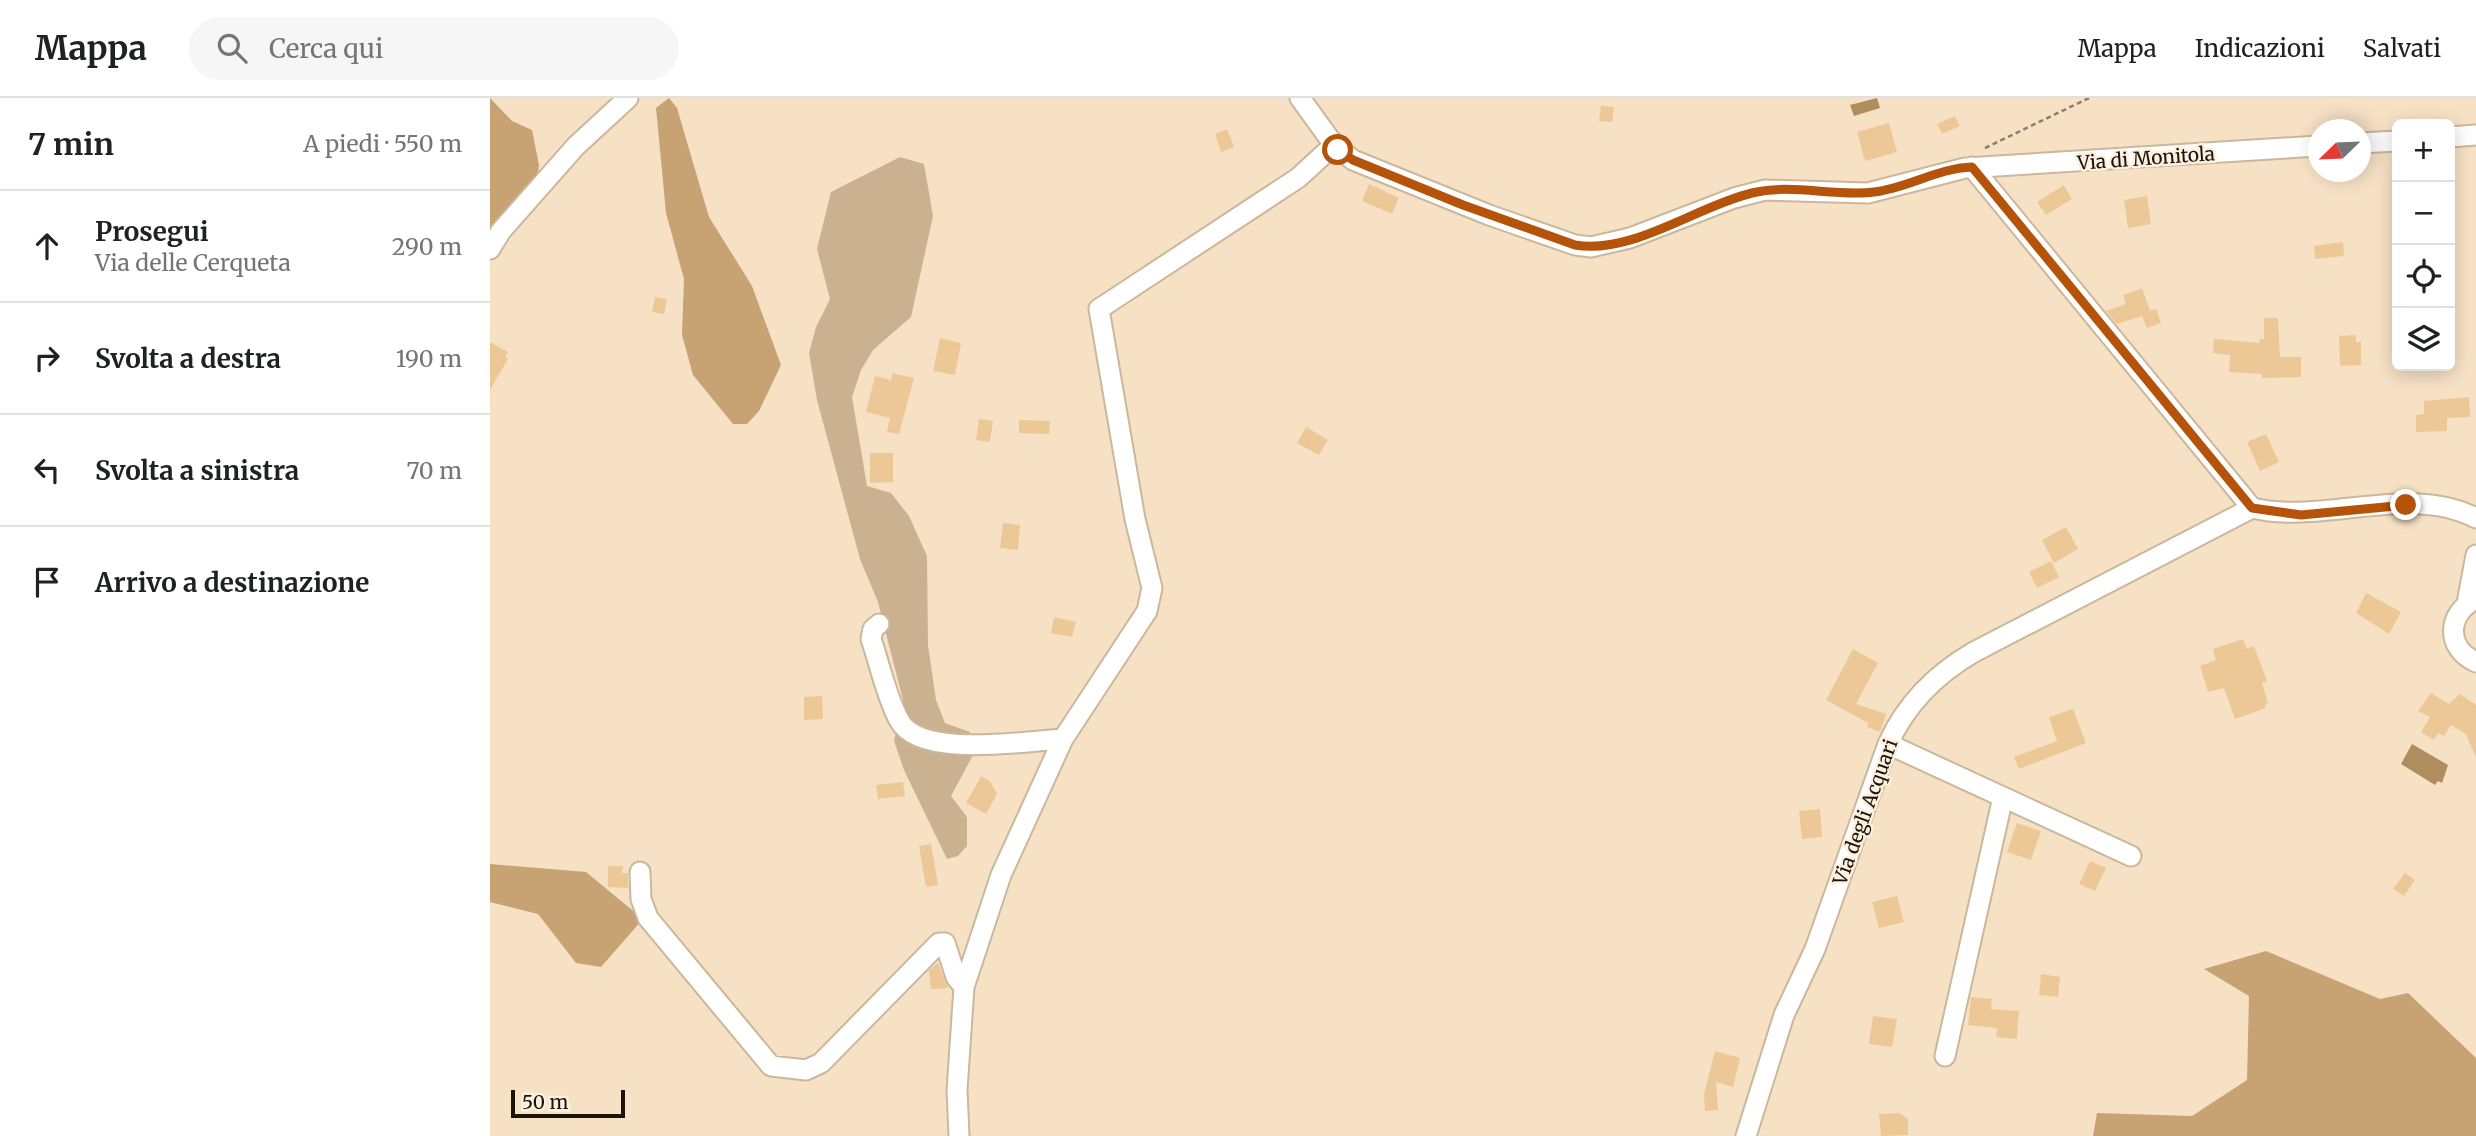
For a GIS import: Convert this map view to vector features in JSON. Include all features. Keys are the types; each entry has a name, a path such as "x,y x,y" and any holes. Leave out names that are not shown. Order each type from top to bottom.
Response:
{"street":[{"path":"490,249 501,232 576,146 628,98"},
{"path":"959,1136 957,1090 964,987 1000,875 1063,739 1147,611 1152,588 1135,519 1099,309 1298,178 1334,145 1300,98"},
{"path":"2455,137 2476,135"},
{"path":"2371,142 2392,141"},
{"name":"Via di Monitola","path":"1334,145 1353,160 1463,205 1575,245 1591,247 1630,238 1756,191 1874,192 1950,170 1972,167 2308,147"},
{"path":"1972,167 2252,508 2301,515 2416,505 2448,507 2476,518"},
{"name":"Via degli Acquari","path":"1746,1136 1784,1015 1815,949 1888,744 1900,721 1917,698 1962,659 2252,508"},
{"path":"2476,555 2472,601 2454,620 2453,631 2460,651 2476,662"},
{"path":"878,624 873,629 871,639 900,722 912,734 953,745 1063,739"},
{"path":"1888,744 2131,856"},
{"path":"1945,1056 2003,797"},
{"path":"640,872 641,899 648,918 771,1066 806,1070 821,1063 939,943 945,943 956,976 964,987"}],"path":[{"path":"1972,167 1971,157 1982,149 2090,98"}],"shaded area":[{"path":"490,98 512,121 532,130 539,165 537,181 490,232"},
{"path":"669,98 677,108 709,217 752,286 781,365 759,411 747,424 733,424 693,375 682,335 684,279 666,213 656,108"},
{"path":"1877,98 1880,108 1854,116 1850,105"},
{"path":"900,157 924,164 933,216 911,317 873,350 861,370 852,397 867,486 891,493 909,516 927,556 928,645 936,700 945,723 970,732 973,755 951,796 967,817 967,846 958,856 947,859 904,770 894,741 903,700 878,602 860,559 817,400 809,353 816,327 830,299 817,249 831,192"},
{"path":"2412,744 2448,765 2442,783 2438,781 2435,785 2401,764"},
{"path":"490,864 586,872 643,919 601,967 576,963 538,914 490,902"},
{"path":"2266,951 2380,999 2408,993 2476,1058 2476,1136 2093,1136 2097,1113 2192,1116 2247,1080 2249,996 2204,969"}],"building":[{"path":"1601,106 1614,107 1612,122 1599,121"},
{"path":"1955,116 1960,126 1942,134 1937,124"},
{"path":"1889,123 1897,152 1865,161 1857,132"},
{"path":"1227,129 1234,147 1221,152 1215,134"},
{"path":"1369,184 1399,198 1392,214 1362,201"},
{"path":"2064,185 2072,199 2046,215 2037,202"},
{"path":"2147,196 2151,224 2128,228 2124,200"},
{"path":"2343,242 2344,256 2315,259 2314,246"},
{"path":"2142,288 2150,311 2156,309 2161,323 2147,328 2142,316 2117,324 2106,311 2126,304 2123,295"},
{"path":"655,297 667,299 664,314 652,312"},
{"path":"2264,318 2278,318 2280,357 2301,357 2301,377 2262,378 2262,374 2229,372 2230,355 2213,353 2214,339 2260,343 2259,339 2264,339"},
{"path":"2356,335 2356,342 2361,342 2361,365 2340,366 2339,336"},
{"path":"940,338 961,343 955,375 933,371"},
{"path":"490,342 508,352 505,358 508,359 490,390"},
{"path":"892,373 914,378 899,434 887,432 890,418 866,412 875,376 891,380"},
{"path":"2469,397 2470,417 2447,418 2447,431 2416,432 2416,415 2424,414 2424,401"},
{"path":"979,419 993,421 990,442 976,440"},
{"path":"1019,420 1050,421 1049,434 1019,433"},
{"path":"1306,427 1328,440 1319,455 1297,443"},
{"path":"2266,434 2279,462 2260,471 2247,442"},
{"path":"870,453 893,453 893,482 870,483"},
{"path":"1003,523 1020,525 1018,550 1000,548"},
{"path":"2066,527 2078,549 2054,563 2042,540"},
{"path":"2051,561 2059,577 2037,588 2029,572"},
{"path":"2366,593 2401,612 2389,634 2356,613"},
{"path":"1054,617 1076,622 1072,637 1051,633"},
{"path":"2243,639 2247,649 2254,646 2267,681 2262,683 2268,703 2265,704 2266,708 2235,719 2224,688 2208,692 2200,666 2216,660 2213,649"},
{"path":"1853,649 1878,663 1856,704 1886,714 1880,732 1867,727 1868,723 1826,700"},
{"path":"2431,693 2449,704 2460,694 2476,705 2476,758 2466,734 2451,725 2444,736 2438,733 2434,740 2421,732 2430,717 2418,711"},
{"path":"822,696 823,719 804,720 804,697"},
{"path":"2073,709 2086,743 2019,769 2014,757 2057,741 2049,717"},
{"path":"981,776 990,781 997,794 986,814 966,803"},
{"path":"903,782 905,796 878,799 876,785"},
{"path":"1820,809 1822,837 1802,839 1799,811"},
{"path":"2017,823 2041,831 2031,860 2007,852"},
{"path":"931,844 938,885 926,887 919,846"},
{"path":"2090,861 2106,868 2095,891 2079,884"},
{"path":"608,866 623,866 622,873 628,873 628,888 608,887"},
{"path":"2405,873 2415,880 2404,896 2393,889"},
{"path":"1897,896 1904,922 1879,928 1872,902"},
{"path":"938,963 948,988 931,989 929,970"},
{"path":"2041,974 2060,977 2058,997 2039,995"},
{"path":"1971,997 1992,999 1991,1009 2019,1011 2017,1039 1996,1037 1997,1028 1968,1025"},
{"path":"1873,1016 1897,1019 1892,1047 1869,1044"},
{"path":"1715,1051 1740,1058 1733,1087 1716,1082 1718,1110 1705,1111 1704,1095"},
{"path":"1899,1113 1908,1119 1908,1135 1881,1136 1879,1114"}],"route":[{"path":"1338,150 1353,160 1463,205 1575,245 1591,247 1651,231 1756,191 1874,192 1950,170 1972,167 2252,508 2301,515 2406,505"}]}
